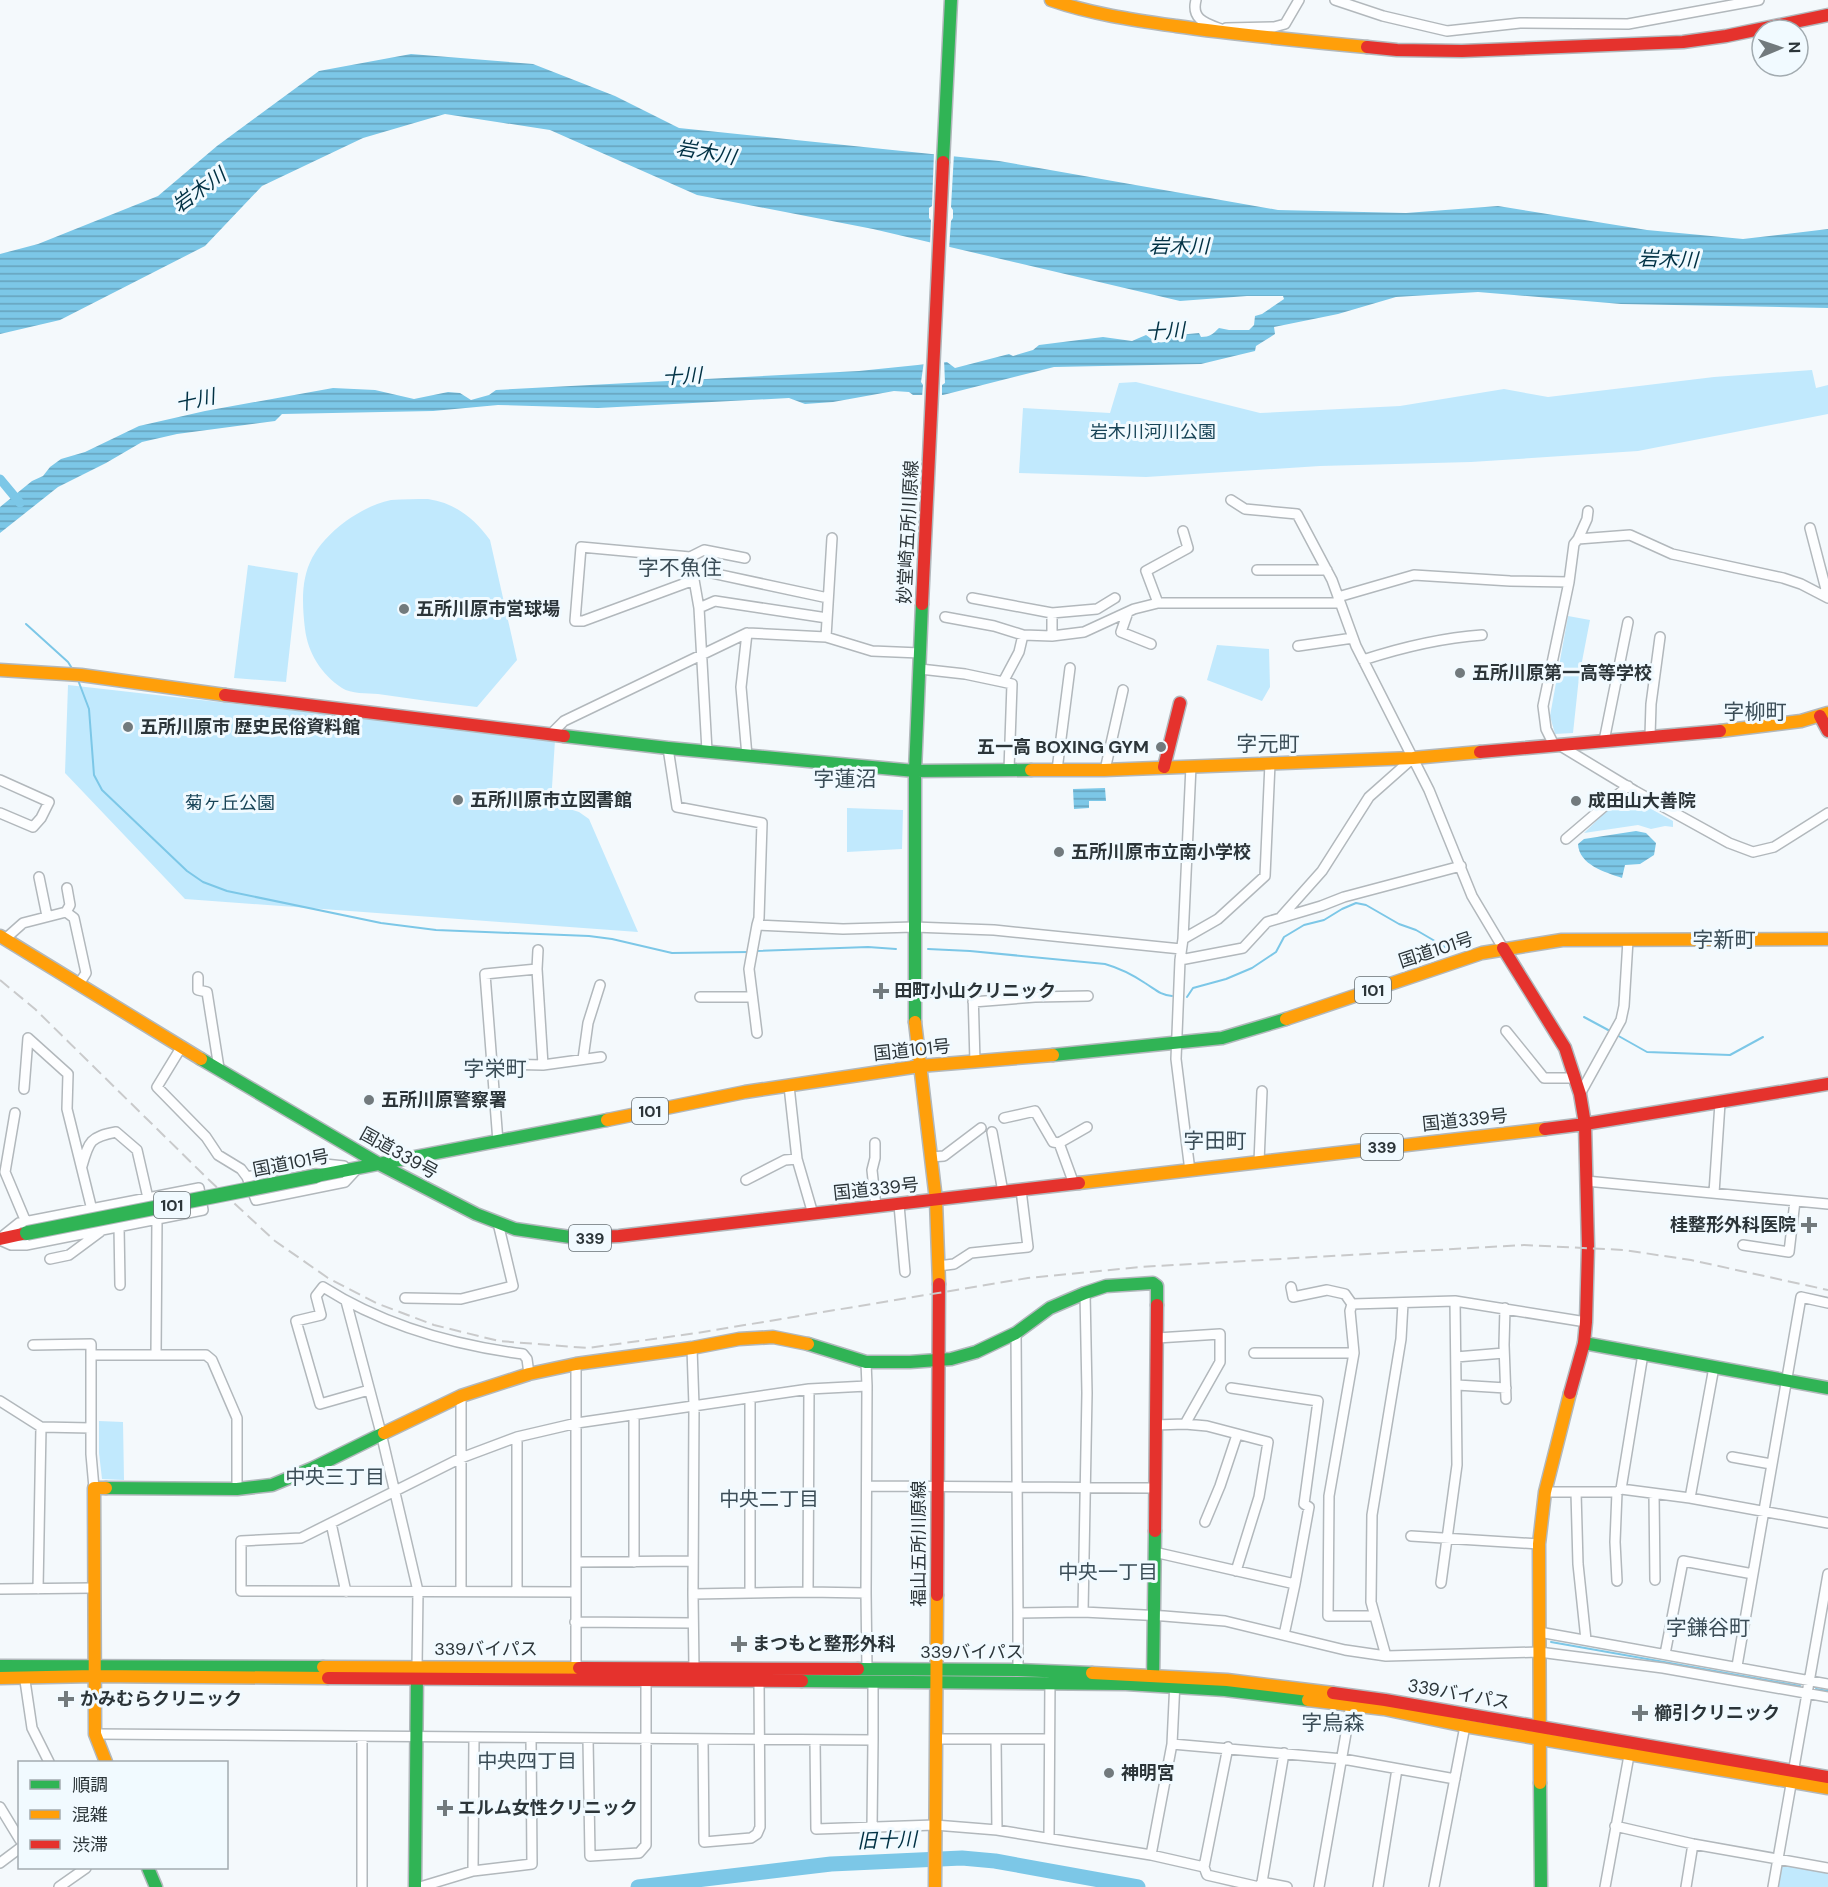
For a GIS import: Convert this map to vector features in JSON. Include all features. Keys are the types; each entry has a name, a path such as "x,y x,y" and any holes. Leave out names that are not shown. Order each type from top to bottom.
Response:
{"main road":[{"name":"妙堂崎五所川原線","path":"931,1157 915,1023 915,771 951,0"},
{"path":"1051,0 1071,7 1138,21 1397,50 1462,51 1683,42 1726,36 1828,15"},
{"path":"1,674 81,675 216,694 553,732 669,748 915,771 1105,770 1413,758 1762,727 1824,715 1828,731"},
{"path":"1164,767 1180,703"},
{"name":"国道339号","path":"3,937 282,1108 381,1165 476,1214 498,1223 540,1234 599,1238 1190,1171 1585,1124 1828,1084"},
{"name":"国道101号","path":"0,1239 27,1227 358,1167 381,1165 745,1092 920,1066 1222,1038 1503,948 1562,939 1828,939"},
{"path":"1503,948 1565,1048 1580,1094 1585,1124 1586,1322 1584,1343 1545,1492 1539,1544 1540,1887"},
{"name":"福山五所川原線","path":"931,1157 936,1200 939,1360 935,1887"},
{"path":"106,1761 95,1734 94,1488 237,1489 272,1485 461,1396 530,1374 576,1364 739,1339 773,1337 808,1344 866,1362 939,1360 976,1352 1016,1334 1050,1308 1085,1293 1106,1286 1153,1282 1157,1286 1157,1338 1153,1681"},
{"path":"1584,1343 1828,1388"},
{"name":"339バイパス","path":"0,1666 24,1672 94,1670 417,1674 646,1674 694,1668 870,1676 936,1676 1018,1670 1050,1677 1323,1690 1793,1776 1828,1777"},
{"path":"0,1678 24,1672"},
{"path":"415,1887 417,1674"},
{"path":"646,1674 759,1681 870,1676"},
{"path":"936,1676 1050,1677"},
{"path":"1175,1682 1384,1709 1465,1725 1540,1731"},
{"path":"1793,1776 1828,1788"},
{"path":"148,1869 156,1887"}],"street":[{"path":"1196,0 1195,15 1220,31 1226,28 1275,27 1285,24 1299,0"},
{"path":"1335,0 1383,16 1447,31 1520,23 1628,24 1759,0"},
{"path":"1231,500 1245,509 1297,514 1327,570 1363,660 1429,790 1472,896 1503,948"},
{"path":"1588,511 1587,519 1574,544 1569,582 1543,706 1546,729 1556,745 1729,843 1754,852 1774,847 1828,813"},
{"path":"1810,528 1828,598"},
{"path":"1158,603 1146,571 1188,548 1184,531"},
{"path":"1578,539 1630,536 1672,554 1783,578 1801,584 1828,598"},
{"path":"826,638 832,538"},
{"path":"694,580 583,621 575,621 581,547 690,556 704,550 745,558"},
{"path":"690,556 699,608 707,751"},
{"path":"693,569 828,598"},
{"path":"1257,570 1327,570"},
{"path":"945,617 994,626 1023,635 1052,636 1084,632 1128,612 1158,603 1339,600 1414,574 1510,581 1569,582"},
{"path":"972,598 1052,613 1097,609 1115,598"},
{"path":"699,608 715,601 827,618"},
{"path":"1128,612 1121,632 1151,644"},
{"path":"1052,613 1052,636"},
{"path":"1604,741 1628,621"},
{"path":"553,732 564,721 747,633 826,638 872,651 920,653"},
{"path":"747,633 741,687 747,756"},
{"path":"1003,682 1019,652 1023,635"},
{"path":"1363,660 1412,645 1451,637 1482,635"},
{"path":"1650,736 1651,704 1660,637"},
{"path":"1298,646 1353,638"},
{"path":"1057,770 1070,668"},
{"path":"920,669 965,674 1012,684 1009,770"},
{"path":"1105,770 1123,690"},
{"path":"669,748 677,807 762,823 759,918 750,969 758,1034"},
{"path":"1280,918 1322,871 1369,797 1413,758"},
{"path":"1183,939 1218,919 1265,876 1270,763"},
{"path":"1190,1171 1176,1059 1191,766"},
{"path":"0,780 49,802 41,818 33,827 0,813"},
{"path":"1566,839 1628,786"},
{"path":"1180,960 1243,948 1267,922 1344,897 1461,866"},
{"path":"39,877 47,916"},
{"path":"3,937 23,923 66,912 70,905 67,888"},
{"path":"66,912 74,918 86,973 80,984"},
{"path":"757,925 843,929 914,927 994,930 1181,949"},
{"path":"1580,1094 1621,1020 1628,940"},
{"path":"538,950 537,969 543,1065"},
{"path":"498,1142 485,974 537,969"},
{"path":"198,977 198,990 207,992 219,1068"},
{"path":"583,1059 588,1023 600,985"},
{"path":"915,992 973,991 975,1062"},
{"path":"973,1002 1088,996"},
{"path":"700,997 752,997"},
{"path":"1506,1031 1544,1078 1575,1078"},
{"path":"24,1089 28,1038 68,1074 67,1109 92,1210"},
{"path":"182,1046 157,1087 206,1137 218,1155 241,1168 256,1200 345,1182 358,1167"},
{"path":"492,1064 543,1065 601,1057"},
{"path":"789,1086 797,1159 813,1214"},
{"path":"1259,1162 1262,1091"},
{"path":"1714,1193 1720,1103"},
{"path":"1004,1118 1035,1111 1053,1142 1059,1143 1087,1127"},
{"path":"0,1239 11,1245 26,1245 203,1210 199,1188 92,1210 27,1227 5,1172 15,1113"},
{"path":"931,1157 944,1156 981,1128"},
{"path":"82,1168 89,1143 97,1136 116,1132 137,1150 148,1198"},
{"path":"992,1132 1003,1192"},
{"path":"875,1143 872,1170 876,1207"},
{"path":"1059,1143 1074,1184"},
{"path":"746,1180 785,1160 797,1159"},
{"path":"247,1177 315,1163 358,1167"},
{"path":"1586,1181 1828,1204"},
{"path":"938,1266 954,1264 971,1253 1028,1247 1021,1190"},
{"path":"1743,1245 1789,1252 1795,1201"},
{"path":"899,1204 904,1272"},
{"path":"156,1355 157,1220"},
{"path":"405,1298 461,1299 513,1286 498,1223"},
{"path":"119,1226 120,1285"},
{"path":"50,1259 69,1255 105,1228"},
{"path":"369,1390 320,1404 296,1321 321,1315 316,1296 323,1287 346,1301 397,1324 443,1339 523,1354 527,1359 530,1374"},
{"path":"1291,1287 1293,1297 1326,1290 1345,1294 1352,1304"},
{"path":"1083,1612 1086,1488 1085,1293"},
{"path":"1737,1666 1801,1297 1828,1303"},
{"path":"346,1301 381,1433 418,1591 417,1674"},
{"path":"1352,1304 1455,1301 1586,1322"},
{"path":"1441,1583 1457,1465 1455,1301"},
{"path":"1386,1656 1371,1602 1372,1515 1401,1339 1403,1302"},
{"path":"1352,1304 1350,1311 1354,1353 1329,1496 1328,1616 1374,1616"},
{"path":"1505,1308 1506,1399"},
{"path":"1016,1334 1018,1670"},
{"path":"1157,1338 1220,1334 1220,1362 1185,1424"},
{"path":"33,1345 91,1344 91,1454 94,1488"},
{"path":"692,1348 694,1668"},
{"path":"1254,1353 1354,1353"},
{"path":"1456,1357 1504,1353"},
{"path":"91,1354 206,1355 212,1360 237,1418 237,1489"},
{"path":"1617,1581 1615,1542 1619,1490 1643,1354"},
{"path":"866,1362 866,1593 873,1740 873,1828"},
{"path":"576,1364 576,1673"},
{"path":"1690,1498 1714,1366"},
{"path":"1457,1385 1506,1388"},
{"path":"575,1592 241,1591 241,1541 301,1538 461,1458 517,1437 577,1423 809,1389 867,1386"},
{"path":"1231,1388 1318,1401 1304,1504 1309,1507 1284,1635"},
{"path":"808,1592 809,1389"},
{"path":"461,1396 461,1591"},
{"path":"750,1398 750,1593"},
{"path":"0,1401 41,1427 91,1428"},
{"path":"634,1415 634,1562"},
{"path":"1155,1425 1207,1426 1268,1442 1259,1497 1236,1571"},
{"path":"38,1588 41,1427"},
{"path":"1204,1522 1220,1486 1237,1435"},
{"path":"517,1437 517,1593"},
{"path":"1732,1457 1771,1464"},
{"path":"867,1486 1017,1485 1154,1488"},
{"path":"1545,1492 1619,1490 1690,1498 1828,1523"},
{"path":"1576,1492 1578,1564 1586,1640"},
{"path":"1654,1494 1655,1580"},
{"path":"331,1523 346,1592"},
{"path":"1411,1536 1539,1544"},
{"path":"1154,1552 1294,1584"},
{"path":"576,1562 693,1561"},
{"path":"1665,1654 1683,1561 1753,1574"},
{"path":"1773,1887 1828,1574"},
{"path":"0,1589 93,1588"},
{"path":"693,1594 866,1593"},
{"path":"1018,1613 1083,1612 1226,1621 1345,1650 1386,1656 1539,1652 1663,1668 1828,1696"},
{"path":"575,1622 692,1623"},
{"path":"1539,1632 1828,1684"},
{"path":"24,1672 32,1728 48,1761"},
{"path":"588,1739 590,1856 639,1853 646,1845 646,1674"},
{"path":"1049,1838 1050,1677"},
{"path":"703,1738 704,1842 751,1838 757,1834 760,1827 759,1681"},
{"path":"1150,1855 1172,1744 1175,1682"},
{"path":"1320,1887 1351,1705"},
{"path":"1434,1887 1465,1725"},
{"path":"95,1734 873,1740"},
{"path":"362,1737 362,1887"},
{"path":"473,1871 474,1737"},
{"path":"420,1887 473,1871 532,1864 531,1738"},
{"path":"996,1739 997,1830"},
{"path":"936,1740 1050,1739"},
{"path":"815,1740 816,1829 997,1830 1150,1855 1204,1867"},
{"path":"1172,1744 1228,1747 1343,1759 1455,1779"},
{"path":"1228,1747 1204,1867 1207,1875 1258,1887 1262,1882 1284,1753"},
{"path":"1605,1887 1630,1747"},
{"path":"1378,1887 1397,1769"},
{"path":"0,1807 18,1837"},
{"path":"1615,1826 1693,1844 1828,1868"},
{"path":"1686,1887 1693,1844"},
{"path":"0,1863 18,1850"},
{"path":"59,1887 85,1869"},
{"path":"1262,1882 1287,1887"}],"green space":[{"name":"岩木川河川公園","path":"1812,370 1816,388 1828,385 1828,414 1638,451 1471,462 1320,466 1146,477 1019,473 1023,408 1110,413 1119,383 1136,382 1260,413 1400,406 1504,389 1548,397 1714,377"},
{"name":"五所川原市営球場","path":"428,499 447,504 463,513 490,540 517,660 477,707 346,690 322,670 312,655 307,638 303,611 305,581 313,556 321,544 346,521 373,506 391,500"},
{"path":"248,565 298,573 286,682 234,678"},
{"path":"1568,616 1590,620 1579,677 1573,733 1555,734 1550,716"},
{"path":"1217,645 1269,649 1270,687 1262,701 1207,680"},
{"name":"菊ヶ丘公園","path":"68,685 555,740 551,803 579,812 589,819 638,932 185,899 65,773"},
{"path":"1624,794 1673,821 1673,827 1651,829 1638,825 1584,833"},
{"path":"847,808 903,810 902,849 847,852"},
{"path":"99,1421 123,1422 124,1480 102,1479"},
{"path":"1782,1864 1828,1872 1828,1887 1778,1887"}],"water":[{"name":"岩木川","path":"411,54 533,64 615,96 679,128 999,161 1278,210 1406,213 1498,206 1647,230 1743,239 1828,229 1828,308 1621,304 1478,292 1396,297 1338,314 1274,327 1275,334 1256,346 1255,351 1201,364 1054,367 943,395 913,395 909,392 894,391 833,402 805,404 789,398 598,408 498,405 433,411 282,414 275,421 177,434 142,442 58,487 0,533 0,507 32,481 43,476 61,459 85,452 139,426 205,411 333,388 375,390 414,399 448,392 460,393 471,400 489,395 496,390 859,371 947,362 955,368 1009,354 1013,356 1033,350 1039,345 1103,337 1132,341 1146,335 1157,342 1162,342 1168,340 1167,336 1199,333 1201,337 1207,336 1219,328 1249,330 1254,325 1255,316 1262,314 1284,299 1283,296 1247,296 1180,301 873,229 697,195 550,130 445,114 363,138 262,186 205,246 60,320 0,334 0,254 38,244 158,196 217,146 319,71"},
{"path":"1105,788 1106,801 1089,801 1089,808 1074,809 1073,789"},
{"path":"1636,831 1646,833 1656,843 1654,855 1640,864 1625,865 1622,878 1594,867 1579,851 1578,844 1584,839"}],"pier":[{"path":"934,152 954,154 951,207 953,218 949,250 930,245 929,208 932,206"},
{"path":"944,359 945,383 942,385 942,398 922,397 921,382 924,361"}],"waterway":[{"path":"0,479 20,503"},
{"path":"26,624 68,662 73,670"},
{"path":"78,680 89,709 94,775 102,790 187,871 203,882 227,891 381,923 436,930 589,936 672,953 749,952"},
{"path":"1187,997 1193,988 1226,979 1252,968 1276,952 1284,937 1304,925 1324,920 1356,903 1366,905 1452,951"},
{"path":"755,951 868,947 896,949"},
{"path":"928,949 1105,964 1131,975 1161,993 1172,996"},
{"path":"1584,1017 1610,1031"},
{"path":"1615,1034 1647,1052 1730,1055 1763,1037"},
{"path":"1551,1642 1800,1686"},
{"path":"1816,1689 1828,1691"},
{"name":"旧十川","path":"638,1887 831,1864 962,1858 995,1861 1138,1887"}],"railway":[{"path":"0,980 35,1009 208,1179 275,1241 328,1278 376,1303 434,1325 499,1341 588,1348 697,1333 1028,1278 1140,1267 1524,1245 1624,1250 1691,1260 1828,1290"}],"traffic: fast":[{"path":"943,162 951,0"},
{"path":"915,1022 915,771 922,604"},
{"path":"564,736 915,771 1031,770"},
{"path":"1053,1055 1222,1038 1286,1019"},
{"path":"201,1059 381,1165 476,1214 515,1229 577,1238"},
{"path":"316,1176 607,1120"},
{"path":"27,1233 316,1176"},
{"path":"808,1344 866,1362 951,1359 976,1352 1016,1333 1050,1308 1106,1286 1153,1283 1157,1286 1157,1305"},
{"path":"1584,1343 1828,1388"},
{"path":"106,1488 237,1489 272,1485 313,1468 384,1433"},
{"path":"1153,1682 1155,1531"},
{"path":"0,1666 323,1667"},
{"path":"858,1669 1092,1673"},
{"path":"415,1887 417,1672"},
{"path":"802,1681 1126,1684 1225,1690 1308,1700"},
{"path":"1540,1783 1541,1887"},
{"path":"148,1869 156,1887"}],"traffic: slow":[{"path":"1051,0 1097,13 1160,24 1367,47"},
{"path":"0,670 81,675 225,695"},
{"path":"1720,731 1801,721 1828,713"},
{"path":"1031,770 1104,770 1413,758 1480,752"},
{"path":"0,936 201,1059"},
{"path":"1286,1019 1482,953 1562,940 1828,939"},
{"path":"915,1022 936,1200 939,1284"},
{"path":"607,1120 745,1092 920,1066 1053,1055"},
{"path":"1079,1183 1545,1129"},
{"path":"384,1433 461,1396 529,1374 576,1364 739,1339 773,1337 808,1344"},
{"path":"1540,1783 1539,1544 1545,1492 1570,1393"},
{"path":"106,1488 94,1488 95,1734 106,1761"},
{"path":"935,1887 937,1595"},
{"path":"323,1667 579,1668"},
{"path":"1092,1673 1227,1680 1333,1693"},
{"path":"0,1678 94,1676 328,1678"},
{"path":"1308,1700 1384,1709 1465,1726 1828,1788"}],"traffic: jam":[{"path":"1367,47 1462,51 1683,42 1726,36 1828,15"},
{"path":"922,604 943,162"},
{"path":"225,695 564,736"},
{"path":"1164,767 1180,703"},
{"path":"1820,716 1828,731"},
{"path":"1480,752 1720,731"},
{"path":"1503,948 1565,1048 1580,1094 1585,1124 1588,1247 1586,1322 1584,1343 1570,1393"},
{"path":"1545,1129 1828,1084"},
{"path":"577,1238 619,1236 1079,1183"},
{"path":"0,1239 27,1233"},
{"path":"937,1595 939,1284"},
{"path":"1155,1531 1157,1305"},
{"path":"579,1668 858,1669"},
{"path":"328,1678 802,1681"},
{"path":"1333,1693 1828,1777"}],"place":[{"name":"五所川原市営球場","path":"404,609"},
{"name":"五所川原第一高等学校","path":"1460,673"},
{"name":"五所川原市 歴史民俗資料館","path":"128,727"},
{"name":"五一高 BOXING GYM","path":"1161,747"},
{"name":"五所川原市立図書館","path":"458,800"},
{"name":"成田山大善院","path":"1576,801"},
{"name":"五所川原市立南小学校","path":"1059,852"},
{"name":"田町小山クリニック","path":"881,991"},
{"name":"五所川原警察署","path":"369,1100"},
{"name":"桂整形外科医院","path":"1809,1225"},
{"name":"まつもと整形外科","path":"739,1644"},
{"name":"かみむらクリニック","path":"66,1699"},
{"name":"櫛引クリニック","path":"1640,1713"},
{"name":"神明宮","path":"1109,1773"},
{"name":"エルム女性クリニック","path":"445,1808"}],"district":[{"name":"字不魚住","path":"680,568"},
{"name":"字柳町","path":"1755,712"},
{"name":"字元町","path":"1268,744"},
{"name":"字蓮沼","path":"845,779"},
{"name":"字新町","path":"1724,940"},
{"name":"字栄町","path":"495,1069"},
{"name":"字田町","path":"1215,1141"},
{"name":"中央三丁目","path":"335,1477"},
{"name":"中央二丁目","path":"769,1499"},
{"name":"中央一丁目","path":"1108,1572"},
{"name":"字鎌谷町","path":"1708,1628"},
{"name":"字烏森","path":"1333,1723"},
{"name":"中央四丁目","path":"527,1761"}],"water label":[{"name":"十川","path":"1165,331"},
{"name":"十川","path":"682,376"},
{"name":"十川","path":"195,400"}]}
